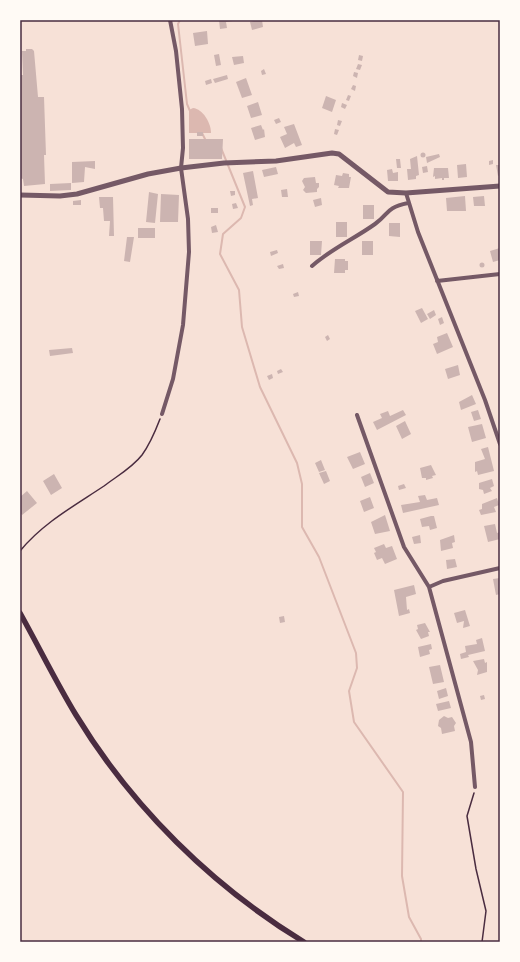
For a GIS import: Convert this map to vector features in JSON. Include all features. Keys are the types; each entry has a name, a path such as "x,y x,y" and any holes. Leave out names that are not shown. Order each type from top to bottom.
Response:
{"main road":[{"path":"20,614 76,715 103,756 133,795 163,829 198,863 246,903 304,942"}],"street":[{"path":"162,414 174,372 184,325 188,284 188,219 181,168 184,148 182,109 176,52 170,20"},
{"path":"20,195 60,196 77,194 148,174 181,168 224,163 276,160 320,153 339,154 388,192 406,194 500,186"},
{"path":"406,194 437,280 485,400 500,444"},
{"path":"312,266 321,258 376,223 391,208 408,203"},
{"path":"437,280 500,274"},
{"path":"357,415 404,547 429,587 470,742 474,787"},
{"path":"429,587 443,581 500,568"}],"path":[{"path":"20,551 31,538 57,516 127,470 141,455 154,436 162,414"},
{"path":"474,787 467,816 476,869 486,911 482,942"}],"shaded area":[{"path":"193,108 200,111 206,117 210,125 211,133 189,133 189,110"}],"building":[{"path":"219,20 233,21 226,22 227,28 220,29"},
{"path":"262,20 263,27 252,30 250,22"},
{"path":"207,31 208,44 195,46 193,33"},
{"path":"26,49 32,49 34,51 38,97 44,97 46,155 44,155 45,184 24,186 23,179 20,178 20,75 23,75 22,51 26,51"},
{"path":"219,54 221,65 216,66 214,55"},
{"path":"359,55 363,56 362,61 358,60"},
{"path":"243,56 244,63 234,65 232,57"},
{"path":"358,64 362,65 360,70 356,69"},
{"path":"264,69 266,74 262,75 261,71"},
{"path":"354,72 358,73 357,78 353,76"},
{"path":"227,75 228,79 215,83 213,79"},
{"path":"246,78 252,95 242,98 236,82"},
{"path":"211,79 212,83 206,85 205,81"},
{"path":"353,85 356,86 355,91 351,89"},
{"path":"348,95 351,96 349,101 346,100"},
{"path":"326,96 336,100 332,112 322,108"},
{"path":"258,102 262,115 251,118 247,106"},
{"path":"342,103 347,105 345,109 341,107"},
{"path":"279,118 281,122 276,124 274,120"},
{"path":"338,120 342,121 340,126 337,125"},
{"path":"294,124 302,145 296,147 294,143 285,148 280,137 287,134 284,127"},
{"path":"261,125 263,130 264,129 265,137 255,140 251,128"},
{"path":"335,129 339,130 337,135 334,134"},
{"path":"197,132 203,132 203,136 197,136"},
{"path":"189,139 223,139 222,159 189,159"},
{"path":"421,153 425,153 425,157 421,157"},
{"path":"439,154 440,157 427,163 426,157"},
{"path":"417,156 419,175 416,176 416,179 408,180 407,169 411,169 410,159"},
{"path":"396,159 400,159 401,168 397,168"},
{"path":"493,160 493,164 489,165 489,161"},
{"path":"95,161 95,169 85,167 84,182 72,183 72,162"},
{"path":"466,164 467,177 458,178 457,165"},
{"path":"496,165 500,165 500,175 498,176"},
{"path":"427,166 428,172 423,173 422,167"},
{"path":"276,167 278,174 264,177 262,170"},
{"path":"434,168 448,168 449,178 444,178 444,180 442,180 442,178 435,179 435,176 433,177"},
{"path":"392,169 393,173 398,172 398,181 388,181 387,170"},
{"path":"253,171 258,198 252,199 253,205 250,206 243,173"},
{"path":"343,173 349,174 349,177 351,177 349,188 338,188 339,186 334,185 336,175 342,176"},
{"path":"315,177 316,183 319,183 317,192 306,193 303,190 305,187 302,181 304,178"},
{"path":"71,183 71,190 50,191 50,184"},
{"path":"287,189 288,197 282,197 281,190"},
{"path":"230,191 235,191 235,195 231,196"},
{"path":"149,192 158,194 155,223 146,222"},
{"path":"161,194 179,195 178,222 160,222"},
{"path":"465,196 466,211 447,211 446,198"},
{"path":"484,196 485,206 474,206 473,197"},
{"path":"99,197 113,197 114,236 109,236 110,221 104,221 103,208 100,208"},
{"path":"321,198 322,205 315,207 313,200"},
{"path":"81,200 81,205 73,205 73,201"},
{"path":"236,203 238,208 233,209 232,204"},
{"path":"363,205 374,205 374,219 363,219"},
{"path":"211,208 218,208 218,213 211,213"},
{"path":"336,222 347,222 347,237 336,237"},
{"path":"389,223 400,223 400,237 389,236"},
{"path":"216,225 218,232 212,233 211,227"},
{"path":"138,228 155,228 155,238 138,238"},
{"path":"127,237 134,237 130,262 124,261"},
{"path":"310,241 322,241 321,255 310,255"},
{"path":"362,241 373,241 373,255 362,255"},
{"path":"500,248 500,260 493,262 490,251"},
{"path":"277,250 278,253 271,256 270,252"},
{"path":"335,259 345,259 345,261 348,261 348,270 345,270 345,273 334,273"},
{"path":"482,262 485,265 482,268 479,265"},
{"path":"283,264 284,268 279,269 277,266"},
{"path":"298,292 299,296 294,297 293,294"},
{"path":"422,308 428,319 421,323 415,311"},
{"path":"434,310 436,315 430,319 427,314"},
{"path":"442,317 444,323 440,325 438,319"},
{"path":"447,333 453,347 437,354 433,344 438,342 437,337"},
{"path":"328,335 330,339 327,341 325,337"},
{"path":"72,348 73,353 50,356 49,350"},
{"path":"458,365 460,375 448,379 445,369"},
{"path":"281,369 283,372 278,374 277,371"},
{"path":"272,374 273,378 269,380 267,376"},
{"path":"472,395 476,404 461,410 459,402"},
{"path":"403,410 406,415 377,430 373,422 382,418 380,414 388,411 390,416"},
{"path":"478,410 481,419 474,421 471,412"},
{"path":"405,421 411,434 402,439 396,426"},
{"path":"482,424 486,438 472,442 468,427"},
{"path":"488,447 494,471 478,475 477,471 475,472 475,462 485,459 481,449"},
{"path":"360,452 365,464 353,469 347,457"},
{"path":"321,460 325,470 319,472 315,463"},
{"path":"431,465 436,475 432,476 433,478 426,480 426,478 422,478 420,468"},
{"path":"326,471 330,481 324,484 319,473"},
{"path":"370,473 374,483 365,487 361,477"},
{"path":"54,474 62,488 51,495 43,481"},
{"path":"492,479 494,486 490,488 492,491 484,494 483,490 479,489 479,483"},
{"path":"404,484 406,488 399,490 398,486"},
{"path":"27,491 37,503 22,515 20,512 20,497"},
{"path":"425,495 427,500 437,498 439,505 403,513 401,505 420,502 418,496"},
{"path":"370,497 374,508 364,512 360,501"},
{"path":"497,498 499,505 494,507 496,512 481,515 479,510 482,509 482,504"},
{"path":"385,515 390,531 375,534 371,522"},
{"path":"434,516 437,528 430,530 429,526 422,527 420,519"},
{"path":"495,524 497,533 500,532 500,539 488,542 484,526"},
{"path":"420,535 421,543 414,544 412,537"},
{"path":"454,535 455,542 452,543 453,548 441,551 440,540"},
{"path":"384,544 386,548 392,546 397,559 385,564 382,558 377,560 374,553 376,552 374,548"},
{"path":"455,559 457,567 447,569 446,560"},
{"path":"500,578 500,594 496,595 493,579"},
{"path":"414,585 416,594 406,597 407,610 409,609 410,613 399,616 394,590"},
{"path":"465,610 470,626 463,628 464,621 457,623 454,613"},
{"path":"284,616 285,622 280,623 279,617"},
{"path":"425,623 430,632 428,632 429,636 421,639 416,630 418,629 417,625"},
{"path":"482,638 485,651 468,655 469,657 461,659 460,654 466,652 465,646 477,644 476,640"},
{"path":"431,644 432,649 429,650 430,654 420,657 418,647"},
{"path":"484,659 485,663 487,662 487,672 477,675 478,670 473,661"},
{"path":"440,665 444,682 433,684 429,667"},
{"path":"446,688 448,696 439,699 437,691"},
{"path":"484,695 485,699 481,700 480,696"},
{"path":"449,701 451,708 438,711 436,704"},
{"path":"444,716 448,718 452,717 456,723 454,726 455,731 442,734 441,728 438,726 439,720"}],"waterway":[{"path":"180,20 178,24 187,104 190,111"},
{"path":"202,133 206,141"},
{"path":"221,148 245,207 241,218 223,234 220,254 239,290 242,327 260,387 297,463 302,484 302,527 319,557 356,653 357,668 349,691 354,722 403,792 402,876 409,917 421,939 421,942"}]}
